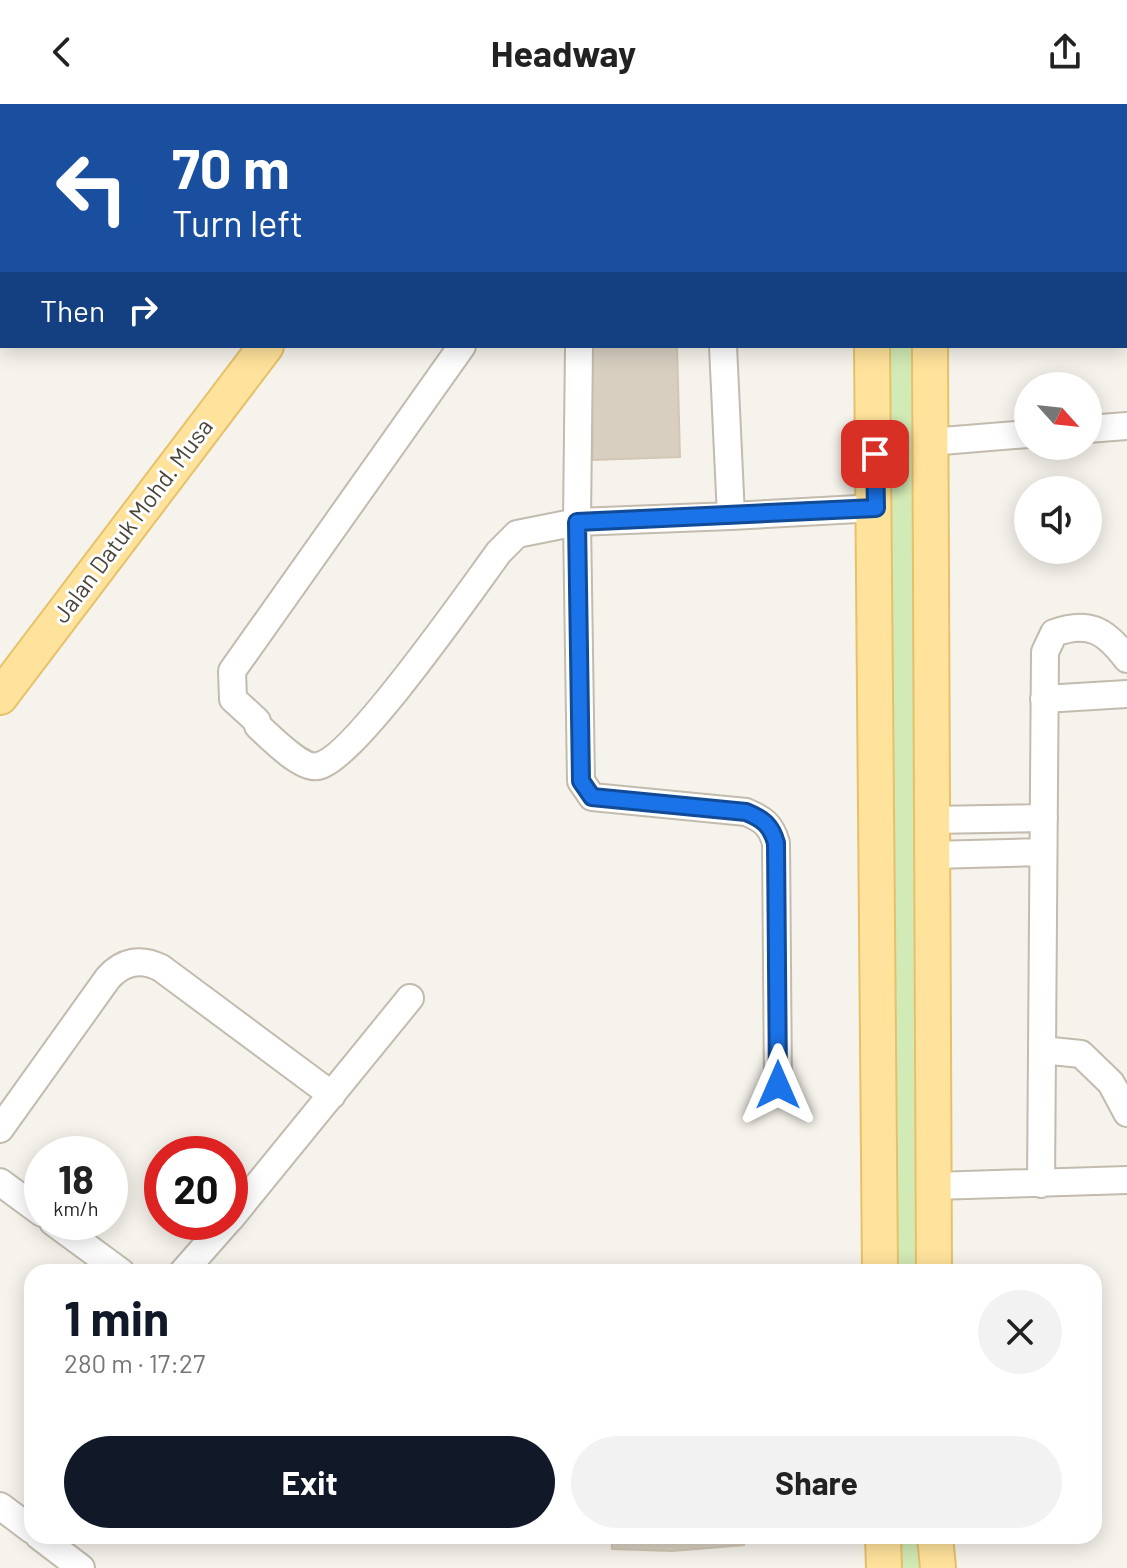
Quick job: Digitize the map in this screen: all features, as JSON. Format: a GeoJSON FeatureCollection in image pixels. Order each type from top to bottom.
{"type":"FeatureCollection","features":[{"type":"Feature","properties":{"kind":"main road","name":"Jalan Datuk Mohd. Musa"},"geometry":{"type":"LineString","coordinates":[[0,697],[264,348]]}},
{"type":"Feature","properties":{"kind":"main road"},"geometry":{"type":"LineString","coordinates":[[872,348],[876,508],[880,1264]]}},
{"type":"Feature","properties":{"kind":"main road"},"geometry":{"type":"LineString","coordinates":[[930,348],[934,1264]]}},
{"type":"Feature","properties":{"kind":"main road"},"geometry":{"type":"LineString","coordinates":[[883,1544],[884,1568]]}},
{"type":"Feature","properties":{"kind":"main road"},"geometry":{"type":"LineString","coordinates":[[936,1544],[938,1568]]}},
{"type":"Feature","properties":{"kind":"street"},"geometry":{"type":"LineString","coordinates":[[461,348],[232,671],[233,699],[257,721],[258,726],[306,766],[317,767],[341,754],[368,726],[508,542],[528,530],[577,522],[876,508]]}},
{"type":"Feature","properties":{"kind":"street"},"geometry":{"type":"LineString","coordinates":[[579,348],[577,522],[581,781],[592,797],[746,812],[762,818],[773,831],[776,843],[778,1085]]}},
{"type":"Feature","properties":{"kind":"street"},"geometry":{"type":"LineString","coordinates":[[723,348],[731,516]]}},
{"type":"Feature","properties":{"kind":"street"},"geometry":{"type":"LineString","coordinates":[[1102,428],[1127,426]]}},
{"type":"Feature","properties":{"kind":"street"},"geometry":{"type":"LineString","coordinates":[[930,442],[1014,435]]}},
{"type":"Feature","properties":{"kind":"street"},"geometry":{"type":"LineString","coordinates":[[1041,1184],[1045,652],[1054,633],[1065,629],[1102,632],[1111,637],[1127,659]]}},
{"type":"Feature","properties":{"kind":"street"},"geometry":{"type":"LineString","coordinates":[[1044,699],[1127,694]]}},
{"type":"Feature","properties":{"kind":"street"},"geometry":{"type":"LineString","coordinates":[[931,820],[1044,818]]}},
{"type":"Feature","properties":{"kind":"street"},"geometry":{"type":"LineString","coordinates":[[931,855],[1043,852]]}},
{"type":"Feature","properties":{"kind":"street"},"geometry":{"type":"LineString","coordinates":[[0,1129],[108,978],[128,963],[144,962],[161,968],[332,1095]]}},
{"type":"Feature","properties":{"kind":"street"},"geometry":{"type":"LineString","coordinates":[[248,1197],[410,998]]}},
{"type":"Feature","properties":{"kind":"street"},"geometry":{"type":"LineString","coordinates":[[1042,1050],[1081,1054],[1111,1083],[1127,1113]]}},
{"type":"Feature","properties":{"kind":"street"},"geometry":{"type":"LineString","coordinates":[[933,1186],[1127,1180]]}},
{"type":"Feature","properties":{"kind":"street"},"geometry":{"type":"LineString","coordinates":[[0,1182],[24,1200]]}},
{"type":"Feature","properties":{"kind":"street"},"geometry":{"type":"LineString","coordinates":[[77,1240],[110,1264]]}},
{"type":"Feature","properties":{"kind":"street"},"geometry":{"type":"LineString","coordinates":[[190,1264],[211,1240]]}},
{"type":"Feature","properties":{"kind":"street"},"geometry":{"type":"LineString","coordinates":[[0,1506],[24,1524]]}},
{"type":"Feature","properties":{"kind":"street"},"geometry":{"type":"LineString","coordinates":[[50,1544],[81,1568]]}},
{"type":"Feature","properties":{"kind":"green space"},"geometry":{"type":"Polygon","coordinates":[[[886,348],[917,348],[926,1264],[897,1264],[886,348]]]}},
{"type":"Feature","properties":{"kind":"green space"},"geometry":{"type":"Polygon","coordinates":[[[900,1544],[931,1544],[934,1568],[900,1568],[900,1544]]]}},
{"type":"Feature","properties":{"kind":"building"},"geometry":{"type":"Polygon","coordinates":[[[590,348],[677,348],[680,457],[593,460],[590,348]]]}},
{"type":"Feature","properties":{"kind":"building"},"geometry":{"type":"Polygon","coordinates":[[[612,1544],[744,1545],[672,1551],[612,1549],[612,1544]]]}},
{"type":"Feature","properties":{"kind":"route"},"geometry":{"type":"LineString","coordinates":[[778,1085],[776,843],[773,831],[762,818],[746,812],[592,797],[581,781],[577,522],[876,508],[875,454]]}}]}
